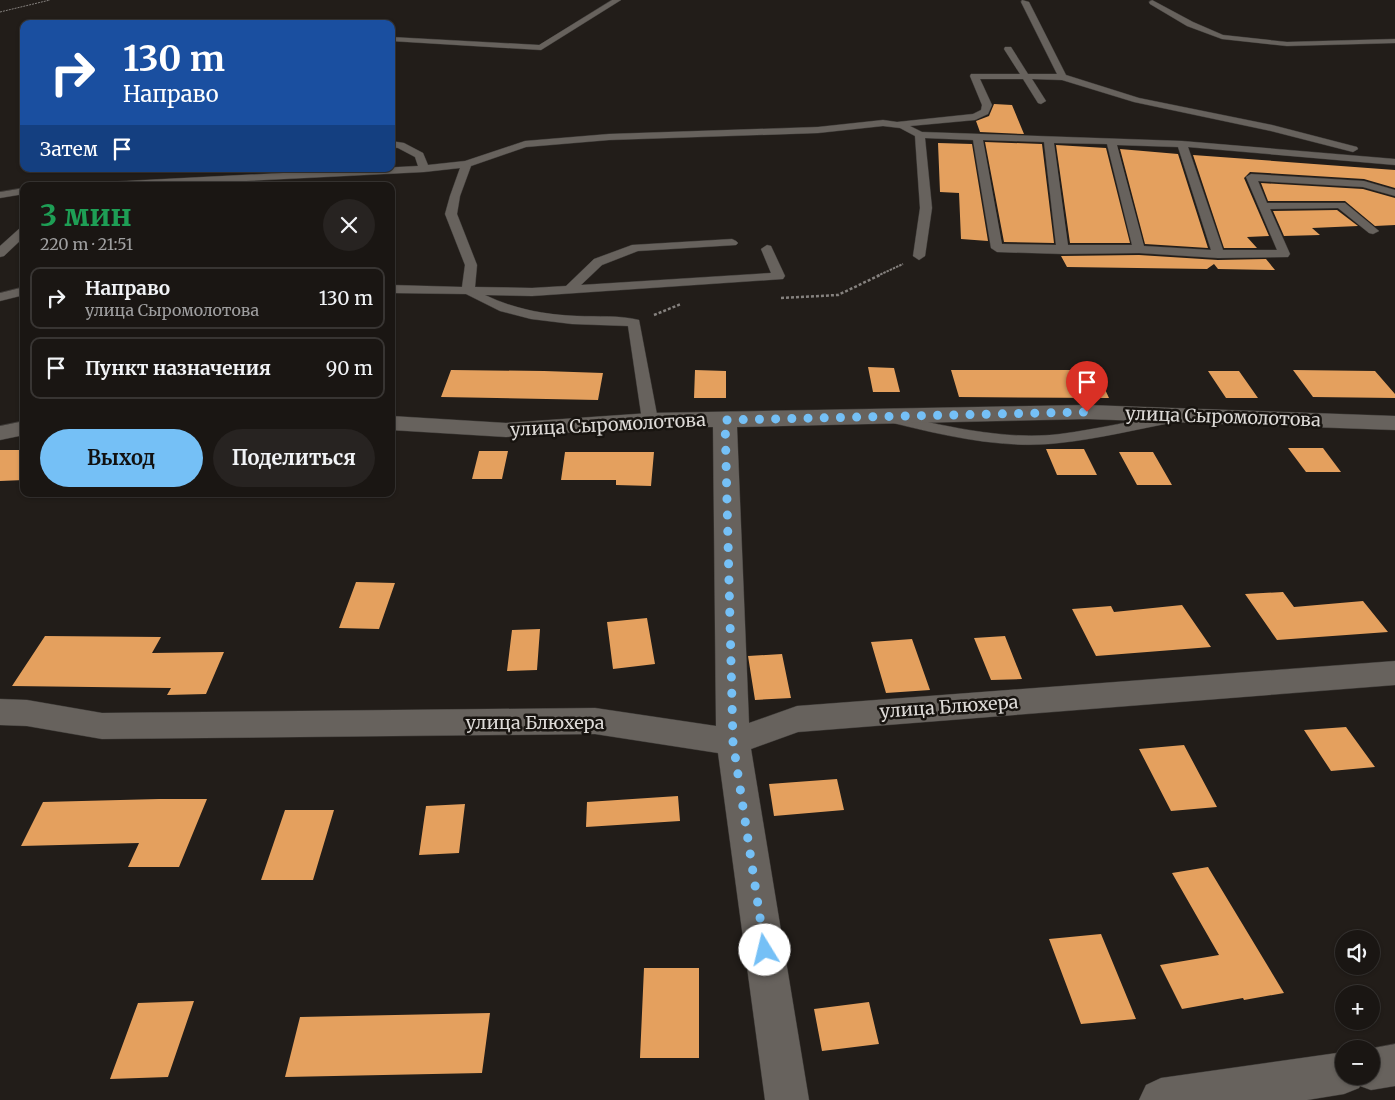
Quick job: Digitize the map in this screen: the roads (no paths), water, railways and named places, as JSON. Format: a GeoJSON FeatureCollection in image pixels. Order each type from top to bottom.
{"type":"FeatureCollection","features":[{"type":"Feature","properties":{"kind":"street","name":"улица Сыромолотова"},"geometry":{"type":"LineString","coordinates":[[395,423],[506,430],[650,420],[1087,412],[1395,423]]}},
{"type":"Feature","properties":{"kind":"street"},"geometry":{"type":"LineString","coordinates":[[725,420],[733,742],[787,1100]]}},
{"type":"Feature","properties":{"kind":"street"},"geometry":{"type":"LineString","coordinates":[[0,433],[20,429]]}},
{"type":"Feature","properties":{"kind":"street","name":"улица Блюхера"},"geometry":{"type":"LineString","coordinates":[[0,712],[27,713],[102,726],[595,721],[733,742],[797,719],[1395,673]]}},
{"type":"Feature","properties":{"kind":"street"},"geometry":{"type":"LineString","coordinates":[[1380,1068],[1395,1065]]}},
{"type":"Feature","properties":{"kind":"street"},"geometry":{"type":"LineString","coordinates":[[1161,1100],[1335,1074]]}},
{"type":"Feature","properties":{"kind":"lane"},"geometry":{"type":"LineString","coordinates":[[395,39],[541,48],[617,0]]}},
{"type":"Feature","properties":{"kind":"lane"},"geometry":{"type":"LineString","coordinates":[[1025,2],[1063,77]]}},
{"type":"Feature","properties":{"kind":"lane"},"geometry":{"type":"LineString","coordinates":[[1152,2],[1190,24],[1222,37],[1287,44],[1395,41]]}},
{"type":"Feature","properties":{"kind":"lane"},"geometry":{"type":"LineString","coordinates":[[1008,48],[1040,101]]}},
{"type":"Feature","properties":{"kind":"lane"},"geometry":{"type":"LineString","coordinates":[[395,171],[467,164],[525,144],[609,137],[818,130],[975,117],[985,112],[987,106],[974,76],[1063,77],[1137,100],[1272,128],[1395,161]]}},
{"type":"Feature","properties":{"kind":"lane"},"geometry":{"type":"LineString","coordinates":[[893,124],[902,125],[920,135],[1182,144],[1395,161]]}},
{"type":"Feature","properties":{"kind":"lane"},"geometry":{"type":"LineString","coordinates":[[919,256],[926,208],[920,135]]}},
{"type":"Feature","properties":{"kind":"lane"},"geometry":{"type":"LineString","coordinates":[[978,138],[997,248],[1062,250],[1139,249],[1218,254],[1284,254],[1251,177],[1364,184],[1395,193]]}},
{"type":"Feature","properties":{"kind":"lane"},"geometry":{"type":"LineString","coordinates":[[1048,138],[1062,250]]}},
{"type":"Feature","properties":{"kind":"lane"},"geometry":{"type":"LineString","coordinates":[[1111,141],[1139,249]]}},
{"type":"Feature","properties":{"kind":"lane"},"geometry":{"type":"LineString","coordinates":[[395,144],[400,144],[419,154],[424,169]]}},
{"type":"Feature","properties":{"kind":"lane"},"geometry":{"type":"LineString","coordinates":[[1182,144],[1218,254]]}},
{"type":"Feature","properties":{"kind":"lane"},"geometry":{"type":"LineString","coordinates":[[467,164],[454,196],[451,214],[471,265],[468,290]]}},
{"type":"Feature","properties":{"kind":"lane"},"geometry":{"type":"LineString","coordinates":[[178,182],[367,172]]}},
{"type":"Feature","properties":{"kind":"lane"},"geometry":{"type":"LineString","coordinates":[[0,195],[20,192]]}},
{"type":"Feature","properties":{"kind":"lane"},"geometry":{"type":"LineString","coordinates":[[1264,206],[1341,205],[1374,231]]}},
{"type":"Feature","properties":{"kind":"lane"},"geometry":{"type":"LineString","coordinates":[[0,254],[20,234]]}},
{"type":"Feature","properties":{"kind":"lane"},"geometry":{"type":"LineString","coordinates":[[569,290],[598,262],[636,248],[732,244]]}},
{"type":"Feature","properties":{"kind":"lane"},"geometry":{"type":"LineString","coordinates":[[395,289],[532,292],[779,276],[767,249]]}},
{"type":"Feature","properties":{"kind":"lane"},"geometry":{"type":"LineString","coordinates":[[468,290],[497,307],[533,315],[572,320],[618,320],[634,323],[650,420]]}},
{"type":"Feature","properties":{"kind":"lane"},"geometry":{"type":"LineString","coordinates":[[0,297],[20,292]]}}]}
